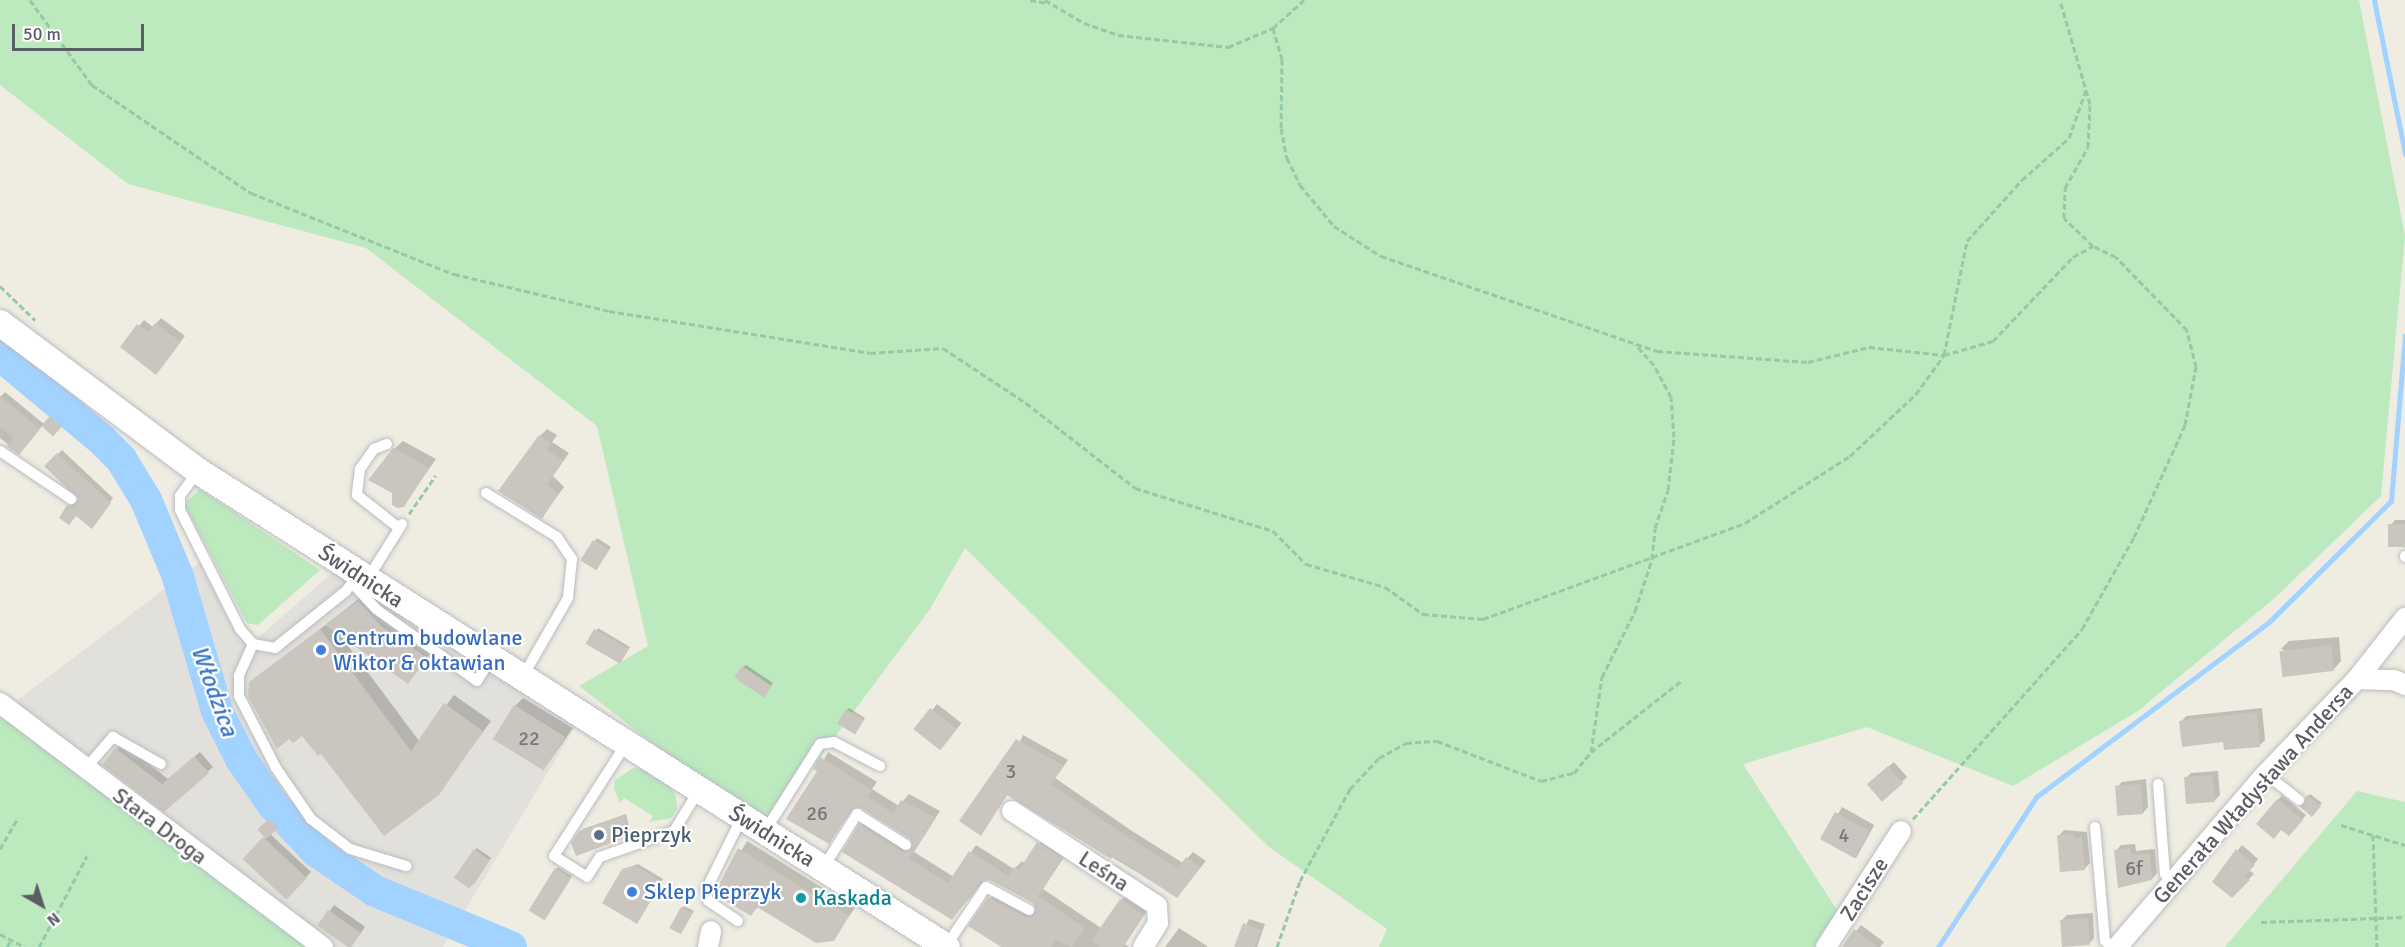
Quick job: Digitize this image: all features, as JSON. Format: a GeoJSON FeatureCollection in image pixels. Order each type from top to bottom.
{"type":"FeatureCollection","features":[{"type":"Feature","properties":{"kind":"street","name":"Świdnicka"},"geometry":{"type":"LineString","coordinates":[[0,323],[198,471],[358,579],[491,659],[946,946]]}},
{"type":"Feature","properties":{"kind":"street"},"geometry":{"type":"LineString","coordinates":[[2357,679],[2405,618]]}},
{"type":"Feature","properties":{"kind":"street","name":"Generała Władysława Andersa"},"geometry":{"type":"LineString","coordinates":[[2117,947],[2266,774],[2357,679],[2394,680],[2405,685]]}},
{"type":"Feature","properties":{"kind":"street","name":"Stara Droga"},"geometry":{"type":"LineString","coordinates":[[0,703],[323,947]]}},
{"type":"Feature","properties":{"kind":"street","name":"Leśna"},"geometry":{"type":"LineString","coordinates":[[1012,811],[1157,906],[1158,923],[1143,947]]}},
{"type":"Feature","properties":{"kind":"street","name":"Zacisze"},"geometry":{"type":"LineString","coordinates":[[1826,947],[1901,831]]}},
{"type":"Feature","properties":{"kind":"lane"},"geometry":{"type":"LineString","coordinates":[[198,471],[180,496],[180,510],[240,629],[252,644],[275,648],[358,579],[401,526],[357,495],[360,469],[374,449],[387,444]]}},
{"type":"Feature","properties":{"kind":"lane"},"geometry":{"type":"LineString","coordinates":[[0,451],[71,499]]}},
{"type":"Feature","properties":{"kind":"lane"},"geometry":{"type":"LineString","coordinates":[[486,493],[557,537],[572,559],[568,598],[521,678]]}},
{"type":"Feature","properties":{"kind":"lane"},"geometry":{"type":"LineString","coordinates":[[252,644],[239,676],[239,696],[276,768],[311,819],[350,849],[406,867]]}},
{"type":"Feature","properties":{"kind":"lane"},"geometry":{"type":"LineString","coordinates":[[85,769],[113,737],[161,764]]}},
{"type":"Feature","properties":{"kind":"lane"},"geometry":{"type":"LineString","coordinates":[[765,831],[820,744],[834,742],[880,766]]}},
{"type":"Feature","properties":{"kind":"lane"},"geometry":{"type":"LineString","coordinates":[[626,744],[554,856],[587,877],[600,857],[674,831],[699,789]]}},
{"type":"Feature","properties":{"kind":"lane"},"geometry":{"type":"LineString","coordinates":[[2266,774],[2299,800]]}},
{"type":"Feature","properties":{"kind":"lane"},"geometry":{"type":"LineString","coordinates":[[2158,784],[2165,874],[2174,882]]}},
{"type":"Feature","properties":{"kind":"lane"},"geometry":{"type":"LineString","coordinates":[[823,868],[857,814],[906,845]]}},
{"type":"Feature","properties":{"kind":"lane"},"geometry":{"type":"LineString","coordinates":[[738,921],[708,901],[706,890],[742,817]]}},
{"type":"Feature","properties":{"kind":"lane"},"geometry":{"type":"LineString","coordinates":[[2095,827],[2105,941],[2112,947]]}},
{"type":"Feature","properties":{"kind":"lane"},"geometry":{"type":"LineString","coordinates":[[946,946],[986,887],[1029,910]]}},
{"type":"Feature","properties":{"kind":"path"},"geometry":{"type":"LineString","coordinates":[[30,0],[92,85],[251,193],[454,274],[609,311],[870,354],[943,348],[1026,403],[1135,488],[1273,531],[1306,564],[1385,587],[1423,614],[1483,619],[1585,579],[1652,559],[1745,523],[1850,456],[1916,394],[1944,355],[1967,241],[2022,180],[2068,138],[2086,90]]}},
{"type":"Feature","properties":{"kind":"path"},"geometry":{"type":"LineString","coordinates":[[1030,0],[1050,4]]}},
{"type":"Feature","properties":{"kind":"path"},"geometry":{"type":"LineString","coordinates":[[1045,0],[1084,23],[1118,35],[1194,47],[1228,47],[1273,28],[1304,0]]}},
{"type":"Feature","properties":{"kind":"path"},"geometry":{"type":"LineString","coordinates":[[1901,831],[2082,629],[2134,537],[2185,425],[2196,367],[2187,330],[2116,257],[2093,246],[2064,218],[2065,188],[2088,147],[2090,104],[2060,0]]}},
{"type":"Feature","properties":{"kind":"path"},"geometry":{"type":"LineString","coordinates":[[1273,28],[1282,59],[1281,128],[1287,158],[1300,185],[1334,226],[1381,256],[1657,351],[1808,362],[1869,347],[1944,355],[1993,341],[2073,257],[2093,246]]}},
{"type":"Feature","properties":{"kind":"path"},"geometry":{"type":"LineString","coordinates":[[0,286],[37,322]]}},
{"type":"Feature","properties":{"kind":"path"},"geometry":{"type":"LineString","coordinates":[[1591,752],[1602,676],[1635,611],[1652,559],[1655,528],[1668,490],[1674,437],[1672,407],[1654,365],[1634,343]]}},
{"type":"Feature","properties":{"kind":"path"},"geometry":{"type":"LineString","coordinates":[[401,526],[436,475]]}},
{"type":"Feature","properties":{"kind":"path"},"geometry":{"type":"LineString","coordinates":[[1277,947],[1300,881],[1350,789],[1379,758],[1406,743],[1437,741],[1541,782],[1574,773],[1591,752],[1681,681]]}},
{"type":"Feature","properties":{"kind":"path"},"geometry":{"type":"LineString","coordinates":[[0,849],[18,818]]}},
{"type":"Feature","properties":{"kind":"path"},"geometry":{"type":"LineString","coordinates":[[2341,825],[2405,845]]}},
{"type":"Feature","properties":{"kind":"path"},"geometry":{"type":"LineString","coordinates":[[2373,835],[2377,947]]}},
{"type":"Feature","properties":{"kind":"path"},"geometry":{"type":"LineString","coordinates":[[39,947],[87,856]]}},
{"type":"Feature","properties":{"kind":"path"},"geometry":{"type":"LineString","coordinates":[[2260,922],[2405,917]]}},
{"type":"Feature","properties":{"kind":"path"},"geometry":{"type":"LineString","coordinates":[[0,934],[24,947]]}},
{"type":"Feature","properties":{"kind":"path"},"geometry":{"type":"LineString","coordinates":[[7,947],[11,940]]}},
{"type":"Feature","properties":{"kind":"shaded area"},"geometry":{"type":"Polygon","coordinates":[[[204,559],[252,643],[342,564],[577,724],[443,947],[323,947],[7,708],[204,559]]]}},
{"type":"Feature","properties":{"kind":"green space"},"geometry":{"type":"Polygon","coordinates":[[[0,0],[2359,0],[2405,236],[2381,496],[2277,596],[2138,711],[2013,786],[1867,727],[1743,764],[1844,921],[1827,947],[1379,947],[1387,929],[1269,847],[965,548],[930,609],[765,831],[579,686],[648,646],[597,426],[366,248],[128,184],[0,85],[0,0]]]}},
{"type":"Feature","properties":{"kind":"green space"},"geometry":{"type":"Polygon","coordinates":[[[200,489],[320,570],[258,625],[247,623],[186,508],[187,501],[200,489]]]}},
{"type":"Feature","properties":{"kind":"green space"},"geometry":{"type":"Polygon","coordinates":[[[0,715],[182,854],[309,947],[0,947],[0,715]]]}},
{"type":"Feature","properties":{"kind":"green space"},"geometry":{"type":"Polygon","coordinates":[[[633,768],[647,770],[667,782],[676,797],[677,809],[671,818],[649,822],[653,816],[624,798],[620,803],[614,789],[615,780],[633,768]]]}},
{"type":"Feature","properties":{"kind":"green space"},"geometry":{"type":"Polygon","coordinates":[[[2357,791],[2405,802],[2405,947],[2225,947],[2357,791]]]}},
{"type":"Feature","properties":{"kind":"building"},"geometry":{"type":"Polygon","coordinates":[[[155,323],[181,342],[156,375],[120,347],[137,324],[148,332],[155,323]]]}},
{"type":"Feature","properties":{"kind":"building"},"geometry":{"type":"Polygon","coordinates":[[[0,396],[40,429],[19,455],[6,446],[14,438],[0,427],[0,396]]]}},
{"type":"Feature","properties":{"kind":"building"},"geometry":{"type":"Polygon","coordinates":[[[50,416],[62,427],[53,436],[41,426],[50,416]]]}},
{"type":"Feature","properties":{"kind":"building"},"geometry":{"type":"Polygon","coordinates":[[[539,435],[551,443],[546,450],[563,460],[547,484],[558,494],[542,519],[498,491],[539,435]]]}},
{"type":"Feature","properties":{"kind":"building"},"geometry":{"type":"Polygon","coordinates":[[[393,448],[429,468],[404,507],[397,508],[392,505],[392,493],[368,480],[393,448]]]}},
{"type":"Feature","properties":{"kind":"building"},"geometry":{"type":"Polygon","coordinates":[[[57,453],[111,503],[92,529],[76,516],[69,525],[59,518],[67,505],[75,505],[78,499],[44,466],[57,453]]]}},
{"type":"Feature","properties":{"kind":"building"},"geometry":{"type":"Polygon","coordinates":[[[2388,524],[2405,524],[2405,547],[2388,547],[2388,524]]]}},
{"type":"Feature","properties":{"kind":"building"},"geometry":{"type":"Polygon","coordinates":[[[593,540],[609,550],[596,570],[580,560],[593,540]]]}},
{"type":"Feature","properties":{"kind":"building"},"geometry":{"type":"Polygon","coordinates":[[[358,601],[381,626],[427,658],[408,684],[325,625],[358,601]]]}},
{"type":"Feature","properties":{"kind":"building"},"geometry":{"type":"Polygon","coordinates":[[[320,629],[411,751],[444,703],[483,731],[439,795],[384,836],[321,754],[318,756],[302,736],[293,743],[289,739],[277,749],[248,696],[249,682],[320,629]]]}},
{"type":"Feature","properties":{"kind":"building"},"geometry":{"type":"Polygon","coordinates":[[[594,629],[629,649],[620,664],[586,644],[594,629]]]}},
{"type":"Feature","properties":{"kind":"building"},"geometry":{"type":"Polygon","coordinates":[[[2331,645],[2334,671],[2283,677],[2279,651],[2331,645]]]}},
{"type":"Feature","properties":{"kind":"building"},"geometry":{"type":"Polygon","coordinates":[[[742,666],[772,686],[764,698],[734,678],[742,666]]]}},
{"type":"Feature","properties":{"kind":"building"},"geometry":{"type":"Polygon","coordinates":[[[514,705],[565,737],[544,771],[493,739],[514,705]]]}},
{"type":"Feature","properties":{"kind":"building"},"geometry":{"type":"Polygon","coordinates":[[[930,708],[957,729],[940,750],[913,729],[930,708]]]}},
{"type":"Feature","properties":{"kind":"building"},"geometry":{"type":"Polygon","coordinates":[[[846,709],[864,720],[855,734],[837,724],[846,709]]]}},
{"type":"Feature","properties":{"kind":"building"},"geometry":{"type":"Polygon","coordinates":[[[2257,712],[2260,747],[2224,750],[2223,742],[2182,747],[2179,721],[2257,712]]]}},
{"type":"Feature","properties":{"kind":"building"},"geometry":{"type":"Polygon","coordinates":[[[1016,739],[1064,766],[1051,784],[1126,836],[1178,868],[1186,857],[1201,867],[1177,898],[1113,856],[1111,859],[1007,795],[981,836],[959,821],[1016,739]]]}},
{"type":"Feature","properties":{"kind":"building"},"geometry":{"type":"Polygon","coordinates":[[[115,748],[162,784],[194,756],[209,773],[164,812],[102,765],[115,748]]]}},
{"type":"Feature","properties":{"kind":"building"},"geometry":{"type":"Polygon","coordinates":[[[820,757],[872,790],[867,797],[893,813],[901,800],[935,817],[909,859],[948,883],[969,851],[1008,876],[1014,867],[1019,870],[1037,842],[1062,858],[1038,896],[1085,928],[1072,947],[1056,940],[1051,947],[1001,947],[968,926],[988,897],[1026,917],[1036,913],[1033,903],[990,880],[980,882],[952,920],[842,852],[859,824],[903,852],[913,848],[910,839],[861,808],[851,810],[829,844],[786,819],[817,771],[813,769],[820,757]]]}},
{"type":"Feature","properties":{"kind":"building"},"geometry":{"type":"Polygon","coordinates":[[[1888,766],[1903,783],[1882,802],[1867,784],[1888,766]]]}},
{"type":"Feature","properties":{"kind":"building"},"geometry":{"type":"Polygon","coordinates":[[[2213,775],[2215,802],[2186,804],[2184,777],[2213,775]]]}},
{"type":"Feature","properties":{"kind":"building"},"geometry":{"type":"Polygon","coordinates":[[[2141,784],[2143,814],[2117,816],[2115,786],[2141,784]]]}},
{"type":"Feature","properties":{"kind":"building"},"geometry":{"type":"Polygon","coordinates":[[[2307,795],[2321,806],[2312,817],[2300,807],[2307,795]]]}},
{"type":"Feature","properties":{"kind":"building"},"geometry":{"type":"Polygon","coordinates":[[[2277,799],[2303,820],[2289,836],[2281,830],[2274,839],[2256,824],[2277,799]]]}},
{"type":"Feature","properties":{"kind":"building"},"geometry":{"type":"Polygon","coordinates":[[[1835,812],[1869,831],[1854,858],[1820,839],[1835,812]]]}},
{"type":"Feature","properties":{"kind":"building"},"geometry":{"type":"Polygon","coordinates":[[[624,815],[631,836],[576,856],[571,843],[579,831],[624,815]]]}},
{"type":"Feature","properties":{"kind":"building"},"geometry":{"type":"Polygon","coordinates":[[[270,818],[279,828],[266,839],[257,829],[270,818]]]}},
{"type":"Feature","properties":{"kind":"building"},"geometry":{"type":"Polygon","coordinates":[[[2074,834],[2074,838],[2082,837],[2085,870],[2060,872],[2057,835],[2074,834]]]}},
{"type":"Feature","properties":{"kind":"building"},"geometry":{"type":"Polygon","coordinates":[[[263,837],[307,878],[286,900],[243,859],[263,837]]]}},
{"type":"Feature","properties":{"kind":"building"},"geometry":{"type":"Polygon","coordinates":[[[738,848],[849,916],[834,941],[816,943],[757,907],[751,916],[714,894],[738,848]]]}},
{"type":"Feature","properties":{"kind":"building"},"geometry":{"type":"Polygon","coordinates":[[[2130,848],[2131,855],[2150,854],[2152,880],[2118,888],[2114,850],[2130,848]]]}},
{"type":"Feature","properties":{"kind":"building"},"geometry":{"type":"Polygon","coordinates":[[[474,849],[490,860],[469,889],[454,878],[474,849]]]}},
{"type":"Feature","properties":{"kind":"building"},"geometry":{"type":"Polygon","coordinates":[[[2236,849],[2255,865],[2245,876],[2250,880],[2232,898],[2212,882],[2236,849]]]}},
{"type":"Feature","properties":{"kind":"building"},"geometry":{"type":"Polygon","coordinates":[[[635,865],[662,882],[637,924],[602,903],[622,869],[635,865]]]}},
{"type":"Feature","properties":{"kind":"building"},"geometry":{"type":"Polygon","coordinates":[[[555,868],[571,878],[545,920],[529,910],[555,868]]]}},
{"type":"Feature","properties":{"kind":"building"},"geometry":{"type":"Polygon","coordinates":[[[1120,899],[1144,915],[1123,947],[1100,947],[1091,941],[1120,899]]]}},
{"type":"Feature","properties":{"kind":"building"},"geometry":{"type":"Polygon","coordinates":[[[681,907],[692,913],[681,934],[669,928],[681,907]]]}},
{"type":"Feature","properties":{"kind":"building"},"geometry":{"type":"Polygon","coordinates":[[[328,910],[361,933],[351,947],[348,947],[317,926],[328,910]]]}},
{"type":"Feature","properties":{"kind":"building"},"geometry":{"type":"Polygon","coordinates":[[[2088,918],[2090,945],[2062,947],[2060,920],[2088,918]]]}},
{"type":"Feature","properties":{"kind":"building"},"geometry":{"type":"Polygon","coordinates":[[[1243,923],[1261,930],[1255,947],[1234,947],[1243,923]]]}},
{"type":"Feature","properties":{"kind":"building"},"geometry":{"type":"Polygon","coordinates":[[[1854,929],[1878,947],[1842,947],[1854,929]]]}},
{"type":"Feature","properties":{"kind":"waterway"},"geometry":{"type":"LineString","coordinates":[[2374,0],[2405,154]]}},
{"type":"Feature","properties":{"kind":"waterway"},"geometry":{"type":"LineString","coordinates":[[1938,947],[2036,797],[2269,622],[2391,501],[2405,336]]}},
{"type":"Feature","properties":{"kind":"waterway","name":"Włodzica"},"geometry":{"type":"LineString","coordinates":[[0,355],[102,440],[121,459],[146,500],[177,574],[217,711],[241,759],[273,805],[316,851],[375,891],[511,947]]}},
{"type":"Feature","properties":{"kind":"place","name":"Centrum budowlane Wiktor & oktawian"},"geometry":{"type":"Point","coordinates":[321,650]}},
{"type":"Feature","properties":{"kind":"place","name":"Pieprzyk"},"geometry":{"type":"Point","coordinates":[599,835]}},
{"type":"Feature","properties":{"kind":"place","name":"Sklep Pieprzyk"},"geometry":{"type":"Point","coordinates":[632,892]}},
{"type":"Feature","properties":{"kind":"place","name":"Kaskada"},"geometry":{"type":"Point","coordinates":[801,898]}}]}
